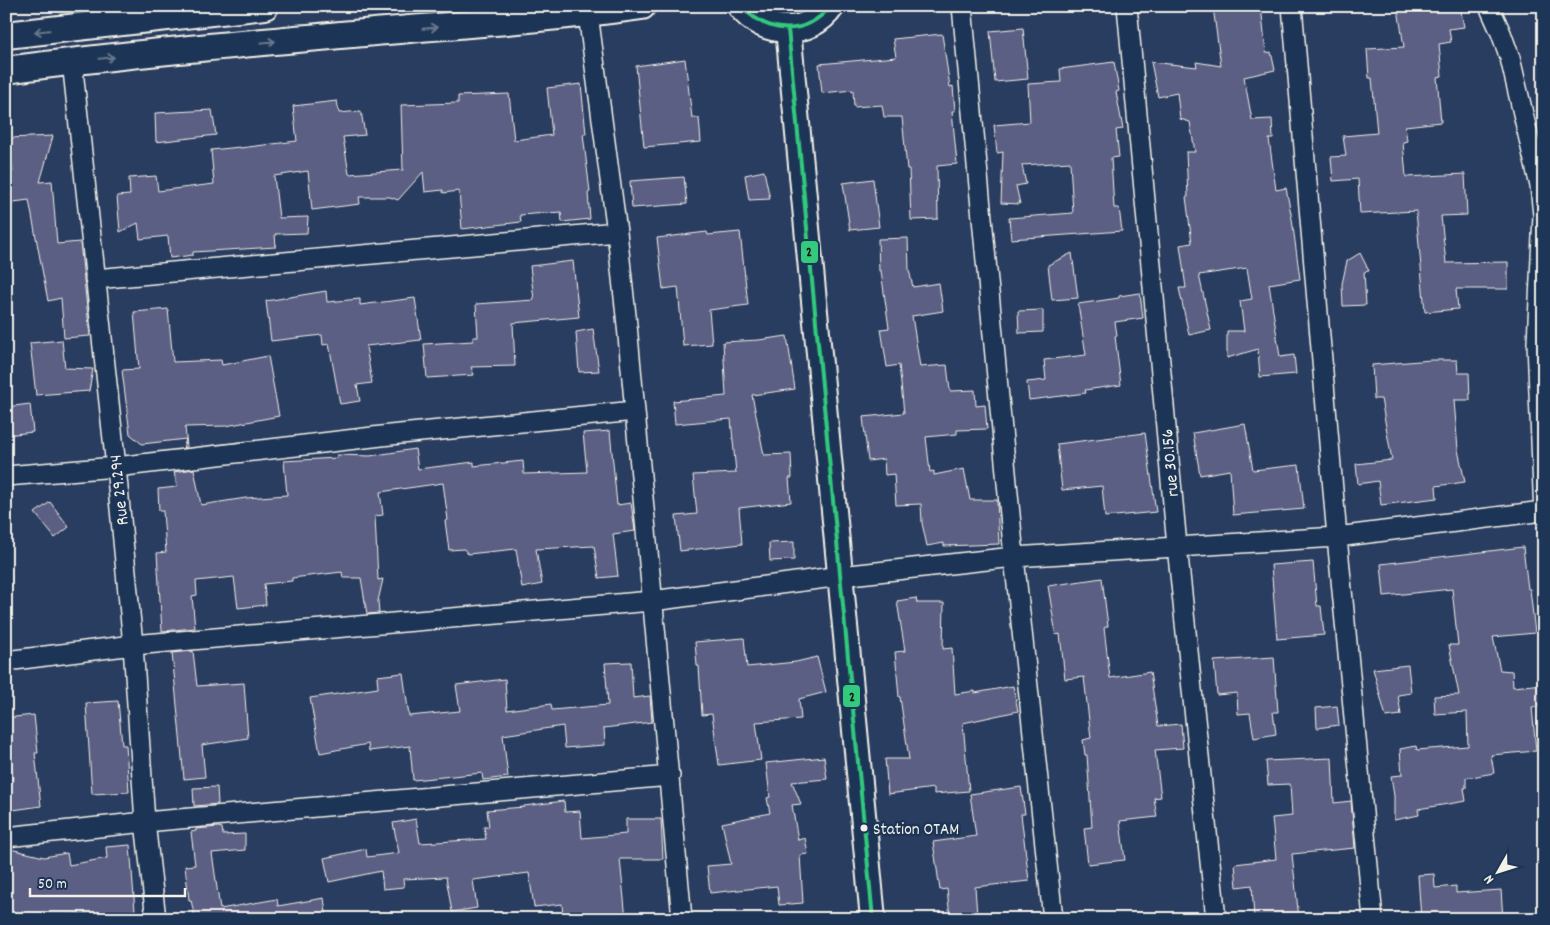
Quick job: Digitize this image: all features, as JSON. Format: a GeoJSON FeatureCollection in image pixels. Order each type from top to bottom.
{"type":"FeatureCollection","features":[{"type":"Feature","properties":{"kind":"main road"},"geometry":{"type":"LineString","coordinates":[[6,35],[264,6]]}},
{"type":"Feature","properties":{"kind":"main road"},"geometry":{"type":"LineString","coordinates":[[6,70],[72,61],[318,37],[588,14],[642,6]]}},
{"type":"Feature","properties":{"kind":"main road"},"geometry":{"type":"LineString","coordinates":[[738,7],[755,20],[771,27],[788,30],[815,22],[831,6]]}},
{"type":"Feature","properties":{"kind":"street"},"geometry":{"type":"LineString","coordinates":[[962,6],[1014,557],[1053,919]]}},
{"type":"Feature","properties":{"kind":"street","name":"rue 30.156"},"geometry":{"type":"LineString","coordinates":[[1127,6],[1177,546],[1216,919]]}},
{"type":"Feature","properties":{"kind":"street"},"geometry":{"type":"LineString","coordinates":[[1292,6],[1337,537],[1373,919]]}},
{"type":"Feature","properties":{"kind":"street"},"geometry":{"type":"LineString","coordinates":[[1489,6],[1510,58],[1537,169],[1544,215],[1537,343],[1544,515]]}},
{"type":"Feature","properties":{"kind":"street"},"geometry":{"type":"LineString","coordinates":[[588,14],[617,232],[670,776],[682,919]]}},
{"type":"Feature","properties":{"kind":"street"},"geometry":{"type":"LineString","coordinates":[[788,30],[873,919]]}},
{"type":"Feature","properties":{"kind":"street","name":"Rue 29.294"},"geometry":{"type":"LineString","coordinates":[[72,61],[116,467],[133,645],[145,822],[156,919]]}},
{"type":"Feature","properties":{"kind":"street"},"geometry":{"type":"LineString","coordinates":[[96,279],[617,232]]}},
{"type":"Feature","properties":{"kind":"street"},"geometry":{"type":"LineString","coordinates":[[6,476],[116,467],[390,435],[635,411]]}},
{"type":"Feature","properties":{"kind":"street"},"geometry":{"type":"LineString","coordinates":[[6,661],[133,645],[652,601],[841,576],[1014,557],[1337,537],[1543,511]]}},
{"type":"Feature","properties":{"kind":"street"},"geometry":{"type":"LineString","coordinates":[[6,837],[145,822],[670,776]]}},
{"type":"Feature","properties":{"kind":"building"},"geometry":{"type":"Polygon","coordinates":[[[1261,6],[1266,53],[1271,52],[1275,70],[1244,77],[1252,120],[1272,119],[1273,139],[1269,139],[1276,190],[1286,188],[1292,219],[1300,279],[1269,284],[1280,357],[1294,355],[1296,374],[1260,377],[1258,349],[1227,358],[1227,331],[1244,331],[1240,301],[1252,299],[1247,268],[1199,275],[1211,330],[1189,335],[1179,288],[1186,288],[1180,245],[1192,243],[1186,197],[1188,197],[1186,152],[1195,152],[1190,122],[1180,119],[1177,93],[1158,97],[1151,62],[1197,67],[1196,62],[1221,66],[1213,7],[1261,6]]]}},
{"type":"Feature","properties":{"kind":"building"},"geometry":{"type":"Polygon","coordinates":[[[1416,6],[1460,6],[1464,27],[1449,29],[1451,42],[1439,44],[1442,76],[1437,77],[1441,122],[1405,126],[1407,141],[1403,142],[1406,177],[1465,174],[1467,215],[1441,216],[1446,263],[1508,262],[1508,289],[1456,289],[1458,309],[1425,312],[1416,211],[1360,214],[1358,179],[1333,181],[1331,157],[1346,156],[1343,136],[1377,133],[1372,78],[1369,78],[1367,49],[1404,47],[1398,9],[1416,6]]]}},
{"type":"Feature","properties":{"kind":"building"},"geometry":{"type":"Polygon","coordinates":[[[1023,28],[1028,79],[995,82],[990,31],[1023,28]]]}},
{"type":"Feature","properties":{"kind":"building"},"geometry":{"type":"Polygon","coordinates":[[[942,34],[950,87],[953,86],[955,111],[952,111],[957,164],[937,166],[938,219],[911,220],[909,169],[907,169],[902,117],[884,117],[882,105],[854,107],[853,90],[822,93],[819,64],[896,57],[893,39],[942,34]]]}},
{"type":"Feature","properties":{"kind":"building"},"geometry":{"type":"Polygon","coordinates":[[[685,59],[692,118],[699,118],[701,142],[644,147],[636,66],[685,59]]]}},
{"type":"Feature","properties":{"kind":"building"},"geometry":{"type":"Polygon","coordinates":[[[1114,62],[1119,91],[1116,92],[1123,129],[1116,130],[1119,157],[1111,158],[1114,208],[1119,208],[1122,231],[1011,239],[1009,218],[1073,213],[1070,162],[1022,165],[1026,184],[1016,186],[1020,204],[1001,203],[1003,152],[997,153],[994,125],[1030,122],[1028,84],[1061,82],[1060,69],[1114,62]]]}},
{"type":"Feature","properties":{"kind":"building"},"geometry":{"type":"Polygon","coordinates":[[[581,84],[586,134],[583,134],[590,192],[588,193],[590,219],[562,222],[561,212],[520,215],[521,222],[462,229],[459,191],[443,193],[443,190],[425,192],[423,172],[398,200],[390,197],[359,197],[360,204],[312,210],[308,171],[274,176],[279,218],[308,217],[307,233],[275,234],[276,247],[193,252],[193,255],[170,258],[168,236],[140,239],[138,223],[120,232],[117,196],[130,195],[129,178],[156,176],[158,191],[214,184],[211,150],[297,141],[293,106],[337,101],[339,113],[361,111],[365,135],[343,137],[349,174],[403,170],[401,105],[458,103],[458,96],[509,94],[514,140],[552,135],[547,88],[581,84]]]}},
{"type":"Feature","properties":{"kind":"building"},"geometry":{"type":"Polygon","coordinates":[[[212,110],[216,135],[156,142],[155,113],[212,110]]]}},
{"type":"Feature","properties":{"kind":"building"},"geometry":{"type":"Polygon","coordinates":[[[53,136],[40,182],[52,181],[57,244],[80,242],[90,336],[64,338],[61,298],[48,301],[29,200],[6,203],[6,172],[13,172],[10,138],[53,136]]]}},
{"type":"Feature","properties":{"kind":"building"},"geometry":{"type":"Polygon","coordinates":[[[764,171],[770,199],[749,200],[745,175],[764,171]]]}},
{"type":"Feature","properties":{"kind":"building"},"geometry":{"type":"Polygon","coordinates":[[[684,177],[687,204],[632,208],[630,181],[684,177]]]}},
{"type":"Feature","properties":{"kind":"building"},"geometry":{"type":"Polygon","coordinates":[[[873,179],[879,227],[850,230],[843,183],[873,179]]]}},
{"type":"Feature","properties":{"kind":"building"},"geometry":{"type":"Polygon","coordinates":[[[707,232],[708,235],[740,232],[748,305],[709,310],[712,344],[683,346],[678,287],[663,289],[657,238],[707,232]]]}},
{"type":"Feature","properties":{"kind":"building"},"geometry":{"type":"Polygon","coordinates":[[[908,238],[909,270],[913,287],[939,283],[943,311],[912,316],[920,367],[947,365],[950,391],[975,390],[976,406],[985,405],[987,429],[957,430],[957,434],[926,437],[930,472],[934,471],[934,475],[964,469],[970,500],[997,500],[999,544],[944,546],[944,543],[927,546],[922,523],[921,504],[896,505],[894,474],[885,475],[884,459],[868,461],[863,417],[904,413],[899,365],[887,367],[881,329],[889,328],[881,271],[879,271],[878,239],[908,238]]]}},
{"type":"Feature","properties":{"kind":"building"},"geometry":{"type":"Polygon","coordinates":[[[1072,253],[1078,298],[1052,300],[1048,265],[1072,253]]]}},
{"type":"Feature","properties":{"kind":"building"},"geometry":{"type":"Polygon","coordinates":[[[1360,253],[1369,271],[1364,272],[1366,305],[1343,306],[1342,284],[1347,261],[1360,253]]]}},
{"type":"Feature","properties":{"kind":"building"},"geometry":{"type":"Polygon","coordinates":[[[573,261],[579,317],[513,323],[515,366],[471,367],[474,375],[427,378],[424,344],[473,341],[473,337],[478,337],[476,304],[534,300],[530,266],[573,261]]]}},
{"type":"Feature","properties":{"kind":"building"},"geometry":{"type":"Polygon","coordinates":[[[326,291],[327,302],[360,299],[360,305],[415,298],[421,340],[366,346],[372,383],[357,385],[360,401],[340,404],[329,344],[323,345],[322,335],[271,341],[266,301],[326,291]]]}},
{"type":"Feature","properties":{"kind":"building"},"geometry":{"type":"Polygon","coordinates":[[[1140,293],[1143,318],[1115,322],[1121,385],[1085,390],[1086,393],[1029,400],[1027,382],[1046,380],[1044,360],[1086,355],[1078,304],[1140,293]]]}},
{"type":"Feature","properties":{"kind":"building"},"geometry":{"type":"Polygon","coordinates":[[[168,309],[173,362],[221,360],[222,365],[268,356],[279,416],[226,426],[185,427],[187,447],[183,448],[186,439],[142,444],[130,434],[122,370],[139,369],[134,312],[168,309]]]}},
{"type":"Feature","properties":{"kind":"building"},"geometry":{"type":"Polygon","coordinates":[[[1043,310],[1043,332],[1019,333],[1018,311],[1043,310]]]}},
{"type":"Feature","properties":{"kind":"building"},"geometry":{"type":"Polygon","coordinates":[[[593,329],[599,371],[579,372],[576,332],[593,329]]]}},
{"type":"Feature","properties":{"kind":"building"},"geometry":{"type":"Polygon","coordinates":[[[787,336],[795,389],[752,395],[764,455],[791,454],[792,478],[789,478],[791,502],[739,508],[742,544],[680,551],[676,516],[697,514],[693,475],[736,473],[731,419],[675,424],[673,401],[726,396],[723,342],[787,336]]]}},
{"type":"Feature","properties":{"kind":"building"},"geometry":{"type":"Polygon","coordinates":[[[62,340],[65,368],[93,369],[89,391],[36,395],[30,343],[62,340]]]}},
{"type":"Feature","properties":{"kind":"building"},"geometry":{"type":"Polygon","coordinates":[[[1431,360],[1457,360],[1458,373],[1469,373],[1470,400],[1454,400],[1458,450],[1465,482],[1436,486],[1437,498],[1381,505],[1378,481],[1358,484],[1356,464],[1392,460],[1381,399],[1374,399],[1372,365],[1431,360]]]}},
{"type":"Feature","properties":{"kind":"building"},"geometry":{"type":"Polygon","coordinates":[[[30,404],[33,432],[6,435],[6,407],[30,404]]]}},
{"type":"Feature","properties":{"kind":"building"},"geometry":{"type":"Polygon","coordinates":[[[1245,424],[1253,470],[1299,465],[1304,509],[1233,515],[1230,470],[1200,475],[1193,433],[1245,424]]]}},
{"type":"Feature","properties":{"kind":"building"},"geometry":{"type":"Polygon","coordinates":[[[610,431],[617,505],[631,503],[635,531],[613,534],[618,576],[599,578],[594,546],[536,549],[542,584],[522,588],[516,549],[468,554],[464,549],[449,550],[445,521],[448,520],[443,483],[380,492],[383,515],[375,516],[378,580],[383,579],[378,601],[379,613],[367,614],[361,578],[343,578],[342,572],[292,578],[292,581],[264,584],[266,605],[238,608],[234,577],[196,581],[197,595],[192,596],[195,628],[162,631],[157,553],[166,552],[163,511],[159,511],[158,489],[177,487],[174,472],[194,469],[201,505],[246,498],[287,495],[284,461],[337,458],[337,455],[370,456],[415,449],[418,469],[474,462],[474,466],[523,461],[524,474],[587,472],[583,433],[610,431]]]}},
{"type":"Feature","properties":{"kind":"building"},"geometry":{"type":"Polygon","coordinates":[[[1145,433],[1156,512],[1105,517],[1102,486],[1062,490],[1057,444],[1145,433]]]}},
{"type":"Feature","properties":{"kind":"building"},"geometry":{"type":"Polygon","coordinates":[[[50,502],[69,527],[55,538],[35,513],[50,502]]]}},
{"type":"Feature","properties":{"kind":"building"},"geometry":{"type":"Polygon","coordinates":[[[794,542],[794,560],[770,561],[769,543],[794,542]]]}},
{"type":"Feature","properties":{"kind":"building"},"geometry":{"type":"Polygon","coordinates":[[[1523,547],[1535,633],[1493,637],[1500,670],[1512,671],[1513,687],[1544,684],[1544,706],[1532,707],[1536,751],[1491,755],[1494,773],[1466,778],[1466,788],[1464,788],[1466,801],[1418,809],[1419,815],[1394,820],[1394,796],[1391,776],[1402,775],[1400,749],[1416,746],[1417,750],[1468,746],[1467,712],[1435,714],[1434,696],[1459,695],[1449,645],[1458,645],[1452,589],[1384,596],[1381,564],[1523,547]]]}},
{"type":"Feature","properties":{"kind":"building"},"geometry":{"type":"Polygon","coordinates":[[[1313,562],[1317,606],[1321,606],[1324,635],[1277,639],[1271,565],[1313,562]]]}},
{"type":"Feature","properties":{"kind":"building"},"geometry":{"type":"Polygon","coordinates":[[[1102,578],[1108,626],[1104,628],[1110,678],[1150,672],[1158,726],[1181,724],[1183,748],[1155,750],[1161,797],[1154,798],[1157,817],[1120,821],[1125,860],[1088,864],[1084,828],[1092,827],[1087,755],[1085,755],[1083,740],[1091,738],[1084,677],[1065,679],[1060,634],[1056,635],[1048,586],[1102,578]]]}},
{"type":"Feature","properties":{"kind":"building"},"geometry":{"type":"Polygon","coordinates":[[[916,598],[917,603],[944,603],[943,649],[952,648],[955,694],[975,691],[975,693],[1013,686],[1018,711],[963,723],[969,791],[934,794],[934,788],[888,794],[885,759],[909,759],[899,697],[895,652],[905,651],[897,601],[916,598]]]}},
{"type":"Feature","properties":{"kind":"building"},"geometry":{"type":"Polygon","coordinates":[[[744,638],[747,667],[796,662],[817,657],[826,692],[799,699],[801,719],[756,722],[761,760],[719,765],[712,714],[702,715],[699,666],[697,666],[695,642],[744,638]]]}},
{"type":"Feature","properties":{"kind":"building"},"geometry":{"type":"Polygon","coordinates":[[[193,651],[197,686],[244,683],[248,738],[202,745],[205,777],[184,779],[172,653],[193,651]]]}},
{"type":"Feature","properties":{"kind":"building"},"geometry":{"type":"Polygon","coordinates":[[[1274,657],[1278,712],[1273,712],[1276,734],[1254,738],[1250,713],[1238,714],[1237,693],[1217,695],[1214,661],[1274,657]]]}},
{"type":"Feature","properties":{"kind":"building"},"geometry":{"type":"Polygon","coordinates":[[[631,662],[633,698],[650,696],[652,722],[604,728],[605,745],[565,748],[563,726],[503,735],[508,777],[483,780],[482,773],[413,780],[410,746],[369,751],[368,744],[320,753],[310,698],[378,688],[377,676],[403,673],[409,716],[460,711],[456,685],[505,679],[507,710],[551,704],[552,710],[608,705],[605,663],[631,662]]]}},
{"type":"Feature","properties":{"kind":"building"},"geometry":{"type":"Polygon","coordinates":[[[1408,665],[1411,693],[1398,695],[1401,715],[1386,717],[1373,669],[1408,665]]]}},
{"type":"Feature","properties":{"kind":"building"},"geometry":{"type":"Polygon","coordinates":[[[118,701],[122,745],[126,745],[129,792],[92,794],[86,703],[118,701]]]}},
{"type":"Feature","properties":{"kind":"building"},"geometry":{"type":"Polygon","coordinates":[[[1337,706],[1339,725],[1317,728],[1316,708],[1337,706]]]}},
{"type":"Feature","properties":{"kind":"building"},"geometry":{"type":"Polygon","coordinates":[[[34,715],[38,753],[35,753],[41,806],[6,811],[6,782],[13,782],[6,718],[34,715]]]}},
{"type":"Feature","properties":{"kind":"building"},"geometry":{"type":"Polygon","coordinates":[[[824,757],[827,779],[792,782],[801,804],[792,805],[798,840],[805,838],[808,854],[800,855],[803,903],[779,905],[777,886],[710,893],[707,866],[731,864],[722,823],[770,813],[767,798],[770,797],[766,763],[824,757]]]}},
{"type":"Feature","properties":{"kind":"building"},"geometry":{"type":"Polygon","coordinates":[[[1332,758],[1334,803],[1351,801],[1355,848],[1292,854],[1299,919],[1254,919],[1252,885],[1237,887],[1235,864],[1276,859],[1272,818],[1292,816],[1290,784],[1268,785],[1266,761],[1332,758]]]}},
{"type":"Feature","properties":{"kind":"building"},"geometry":{"type":"Polygon","coordinates":[[[217,787],[218,804],[194,806],[193,788],[217,787]]]}},
{"type":"Feature","properties":{"kind":"building"},"geometry":{"type":"Polygon","coordinates":[[[1021,787],[1025,814],[1021,814],[1029,881],[975,887],[977,915],[950,917],[947,889],[940,890],[933,842],[976,836],[970,794],[1021,787]]]}},
{"type":"Feature","properties":{"kind":"building"},"geometry":{"type":"Polygon","coordinates":[[[564,801],[565,812],[580,811],[582,838],[626,834],[626,819],[661,819],[663,859],[620,859],[626,919],[563,919],[562,904],[534,907],[529,873],[473,880],[477,908],[452,912],[446,877],[403,879],[404,887],[383,889],[381,871],[329,882],[324,858],[366,849],[367,857],[399,853],[393,823],[416,819],[420,843],[486,839],[484,827],[489,827],[487,810],[564,801]]]}},
{"type":"Feature","properties":{"kind":"building"},"geometry":{"type":"Polygon","coordinates":[[[222,828],[223,835],[245,834],[245,850],[212,853],[220,909],[277,899],[278,906],[324,898],[327,919],[195,919],[191,900],[189,900],[185,866],[195,865],[191,832],[196,831],[196,829],[222,828]]]}},
{"type":"Feature","properties":{"kind":"building"},"geometry":{"type":"Polygon","coordinates":[[[130,845],[135,911],[103,913],[104,917],[83,914],[61,916],[37,915],[10,919],[6,879],[6,848],[44,857],[67,853],[69,865],[107,858],[106,847],[130,845]]]}},
{"type":"Feature","properties":{"kind":"building"},"geometry":{"type":"Polygon","coordinates":[[[1434,874],[1435,888],[1456,886],[1456,893],[1501,890],[1503,919],[1421,919],[1418,875],[1434,874]]]}},
{"type":"Feature","properties":{"kind":"transit line","name":"2"},"geometry":{"type":"LineString","coordinates":[[741,6],[763,23],[786,29],[809,23],[821,16],[831,6]]}},
{"type":"Feature","properties":{"kind":"transit line","name":"2"},"geometry":{"type":"LineString","coordinates":[[788,29],[873,919]]}},
{"type":"Feature","properties":{"kind":"place","name":"Station OTAM"},"geometry":{"type":"Point","coordinates":[864,828]}}]}
